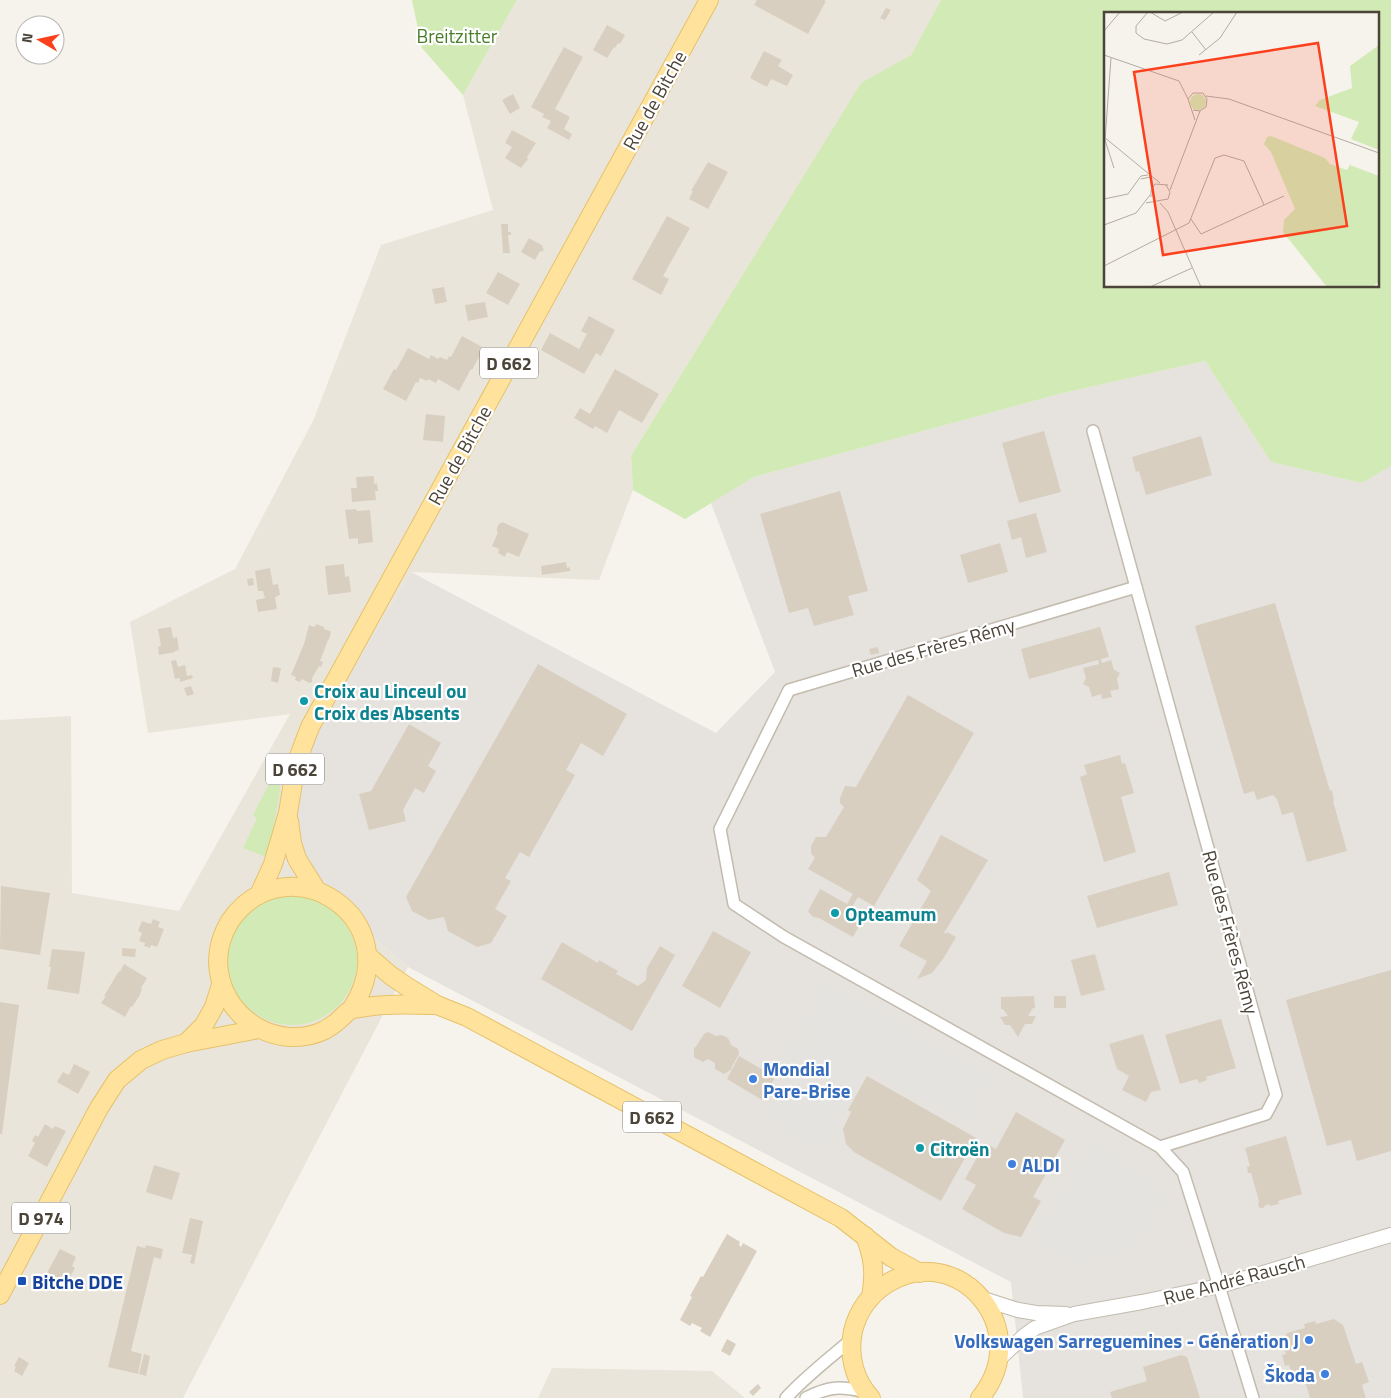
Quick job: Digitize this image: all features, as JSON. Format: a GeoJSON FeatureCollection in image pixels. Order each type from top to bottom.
{"type":"FeatureCollection","features":[{"type":"Feature","properties":{"kind":"main road","name":"Rue de Bitche"},"geometry":{"type":"LineString","coordinates":[[288,814],[296,764],[310,726],[709,0]]}},
{"type":"Feature","properties":{"kind":"main road","name":"D 662"},"geometry":{"type":"LineString","coordinates":[[288,814],[292,843],[297,859],[317,891]]}},
{"type":"Feature","properties":{"kind":"main road","name":"D 662"},"geometry":{"type":"LineString","coordinates":[[259,895],[273,864],[288,814]]}},
{"type":"Feature","properties":{"kind":"main road"},"geometry":{"type":"LineString","coordinates":[[288,887],[317,891],[342,905],[352,916],[359,928],[365,941],[367,955],[367,970],[364,984],[351,1010],[324,1030],[292,1037],[275,1035],[259,1029],[247,1021],[236,1011],[228,999],[222,985],[218,963],[221,940],[227,926],[236,914],[259,895],[288,887]]}},
{"type":"Feature","properties":{"kind":"main road","name":"D 662"},"geometry":{"type":"LineString","coordinates":[[367,955],[390,975],[436,1005],[467,1017],[841,1218],[891,1257],[920,1273]]}},
{"type":"Feature","properties":{"kind":"main road","name":"D 974"},"geometry":{"type":"LineString","coordinates":[[186,1043],[204,1025],[214,1007],[222,985]]}},
{"type":"Feature","properties":{"kind":"main road","name":"D 662"},"geometry":{"type":"LineString","coordinates":[[351,1010],[396,1004],[436,1005]]}},
{"type":"Feature","properties":{"kind":"main road","name":"D 974"},"geometry":{"type":"LineString","coordinates":[[0,1295],[95,1115],[117,1080],[141,1060],[162,1050],[186,1043],[259,1029]]}},
{"type":"Feature","properties":{"kind":"main road"},"geometry":{"type":"LineString","coordinates":[[864,1236],[871,1251],[873,1267],[874,1280],[871,1296]]}},
{"type":"Feature","properties":{"kind":"main road"},"geometry":{"type":"LineString","coordinates":[[868,1395],[856,1376],[852,1358],[852,1339],[855,1323],[871,1296],[881,1287],[906,1275],[920,1273],[941,1274],[961,1281],[983,1299],[992,1312],[1000,1342],[1000,1358],[996,1374],[980,1398]]}},
{"type":"Feature","properties":{"kind":"street"},"geometry":{"type":"LineString","coordinates":[[1093,431],[1136,587]]}},
{"type":"Feature","properties":{"kind":"street","name":"Rue des Frères Rémy"},"geometry":{"type":"LineString","coordinates":[[1160,1147],[1266,1114],[1276,1096],[1136,587],[789,690],[720,829],[734,904],[784,937],[1160,1147],[1183,1172],[1220,1286],[1253,1398]]}},
{"type":"Feature","properties":{"kind":"street","name":"Rue André Rausch"},"geometry":{"type":"LineString","coordinates":[[1000,1358],[1035,1328],[1074,1314],[1220,1286],[1391,1235]]}},
{"type":"Feature","properties":{"kind":"street","name":"Rue André Rausch"},"geometry":{"type":"LineString","coordinates":[[983,1299],[1018,1310],[1036,1313],[1074,1314]]}},
{"type":"Feature","properties":{"kind":"street"},"geometry":{"type":"LineString","coordinates":[[786,1398],[800,1383],[852,1339]]}},
{"type":"Feature","properties":{"kind":"street"},"geometry":{"type":"LineString","coordinates":[[806,1398],[828,1389],[839,1387],[868,1395]]}},
{"type":"Feature","properties":{"kind":"shaded area"},"geometry":{"type":"Polygon","coordinates":[[[517,0],[941,0],[911,55],[861,84],[631,456],[633,490],[599,580],[411,572],[255,836],[408,967],[183,1398],[0,1398],[0,720],[71,716],[72,893],[179,911],[290,714],[148,733],[130,622],[235,569],[313,421],[381,245],[493,210],[463,95],[517,0]]]}},
{"type":"Feature","properties":{"kind":"shaded area"},"geometry":{"type":"Polygon","coordinates":[[[1205,361],[1271,462],[1362,483],[1391,466],[1391,1398],[1023,1398],[1011,1282],[408,967],[255,835],[411,572],[716,733],[775,672],[711,503],[754,477],[1063,393],[1205,361]]]}},
{"type":"Feature","properties":{"kind":"shaded area"},"geometry":{"type":"Polygon","coordinates":[[[821,982],[834,989],[783,1079],[772,1072],[821,982]]]}},
{"type":"Feature","properties":{"kind":"shaded area"},"geometry":{"type":"Polygon","coordinates":[[[837,988],[996,1077],[969,1126],[869,1070],[823,1152],[764,1119],[837,988]]]}},
{"type":"Feature","properties":{"kind":"shaded area"},"geometry":{"type":"Polygon","coordinates":[[[1089,1142],[1154,1176],[1166,1201],[1139,1249],[1075,1266],[1028,1244],[1089,1142]]]}},
{"type":"Feature","properties":{"kind":"shaded area"},"geometry":{"type":"Polygon","coordinates":[[[552,1368],[712,1371],[745,1398],[538,1398],[552,1368]]]}},
{"type":"Feature","properties":{"kind":"green space","name":"Breitzitter"},"geometry":{"type":"Polygon","coordinates":[[[412,0],[517,0],[463,95],[422,48],[412,0]]]}},
{"type":"Feature","properties":{"kind":"green space"},"geometry":{"type":"Polygon","coordinates":[[[941,0],[1391,0],[1391,466],[1362,483],[1271,462],[1205,361],[1063,393],[754,477],[685,519],[633,490],[631,456],[861,83],[911,55],[941,0]]]}},
{"type":"Feature","properties":{"kind":"green space"},"geometry":{"type":"Polygon","coordinates":[[[281,761],[284,763],[269,858],[243,848],[257,818],[253,815],[281,761]]]}},
{"type":"Feature","properties":{"kind":"green space"},"geometry":{"type":"Polygon","coordinates":[[[292,895],[317,900],[338,914],[352,935],[357,960],[352,985],[338,1006],[317,1020],[292,1025],[267,1020],[246,1006],[232,985],[227,960],[232,935],[246,914],[267,900],[292,895]]]}},
{"type":"Feature","properties":{"kind":"building"},"geometry":{"type":"Polygon","coordinates":[[[757,0],[826,1],[808,34],[754,5],[757,0]]]}},
{"type":"Feature","properties":{"kind":"building"},"geometry":{"type":"Polygon","coordinates":[[[886,8],[891,10],[885,20],[880,18],[886,8]]]}},
{"type":"Feature","properties":{"kind":"building"},"geometry":{"type":"Polygon","coordinates":[[[607,25],[625,35],[620,44],[618,43],[614,47],[607,58],[593,50],[607,25]]]}},
{"type":"Feature","properties":{"kind":"building"},"geometry":{"type":"Polygon","coordinates":[[[564,47],[583,57],[555,109],[570,117],[564,129],[572,134],[569,140],[547,128],[551,121],[542,117],[544,114],[531,107],[564,47]]]}},
{"type":"Feature","properties":{"kind":"building"},"geometry":{"type":"Polygon","coordinates":[[[764,51],[782,60],[778,66],[793,75],[787,86],[771,79],[767,87],[750,78],[764,51]]]}},
{"type":"Feature","properties":{"kind":"building"},"geometry":{"type":"Polygon","coordinates":[[[513,94],[520,108],[510,114],[502,100],[513,94]]]}},
{"type":"Feature","properties":{"kind":"building"},"geometry":{"type":"Polygon","coordinates":[[[512,130],[536,143],[521,168],[505,158],[512,147],[505,143],[512,130]]]}},
{"type":"Feature","properties":{"kind":"building"},"geometry":{"type":"Polygon","coordinates":[[[708,162],[728,172],[708,209],[689,199],[693,191],[691,191],[708,162]]]}},
{"type":"Feature","properties":{"kind":"building"},"geometry":{"type":"Polygon","coordinates":[[[667,216],[690,228],[663,276],[669,279],[661,295],[632,279],[667,216]]]}},
{"type":"Feature","properties":{"kind":"building"},"geometry":{"type":"Polygon","coordinates":[[[501,224],[508,224],[508,232],[511,232],[511,235],[508,235],[510,253],[503,253],[501,224]]]}},
{"type":"Feature","properties":{"kind":"building"},"geometry":{"type":"Polygon","coordinates":[[[529,238],[543,246],[542,248],[544,249],[542,252],[540,251],[535,260],[521,252],[529,238]]]}},
{"type":"Feature","properties":{"kind":"building"},"geometry":{"type":"Polygon","coordinates":[[[498,272],[520,284],[508,305],[486,293],[498,272]]]}},
{"type":"Feature","properties":{"kind":"building"},"geometry":{"type":"Polygon","coordinates":[[[444,287],[447,302],[435,304],[432,289],[444,287]]]}},
{"type":"Feature","properties":{"kind":"building"},"geometry":{"type":"Polygon","coordinates":[[[485,302],[488,317],[468,321],[465,305],[485,302]]]}},
{"type":"Feature","properties":{"kind":"building"},"geometry":{"type":"Polygon","coordinates":[[[589,316],[615,330],[601,356],[596,353],[584,374],[541,350],[550,333],[579,349],[587,334],[581,331],[589,316]]]}},
{"type":"Feature","properties":{"kind":"building"},"geometry":{"type":"Polygon","coordinates":[[[462,336],[484,348],[459,391],[438,379],[436,383],[420,378],[406,401],[383,389],[408,348],[429,359],[431,355],[438,359],[440,357],[447,360],[449,356],[451,357],[462,336]]]}},
{"type":"Feature","properties":{"kind":"building"},"geometry":{"type":"Polygon","coordinates":[[[615,369],[659,394],[642,423],[619,410],[607,433],[595,426],[593,429],[574,418],[580,408],[590,414],[615,369]]]}},
{"type":"Feature","properties":{"kind":"building"},"geometry":{"type":"Polygon","coordinates":[[[426,414],[445,416],[443,442],[423,440],[426,414]]]}},
{"type":"Feature","properties":{"kind":"building"},"geometry":{"type":"Polygon","coordinates":[[[1044,431],[1061,492],[1019,503],[1002,443],[1044,431]]]}},
{"type":"Feature","properties":{"kind":"building"},"geometry":{"type":"Polygon","coordinates":[[[1201,436],[1212,475],[1146,495],[1139,471],[1136,472],[1132,457],[1201,436]]]}},
{"type":"Feature","properties":{"kind":"building"},"geometry":{"type":"Polygon","coordinates":[[[374,476],[374,484],[377,483],[378,491],[375,491],[376,500],[352,502],[351,488],[357,488],[356,477],[374,476]]]}},
{"type":"Feature","properties":{"kind":"building"},"geometry":{"type":"Polygon","coordinates":[[[840,491],[868,591],[848,596],[854,615],[814,626],[808,608],[789,613],[760,514],[840,491]]]}},
{"type":"Feature","properties":{"kind":"building"},"geometry":{"type":"Polygon","coordinates":[[[356,509],[357,511],[370,510],[373,542],[358,544],[358,538],[349,539],[345,510],[356,509]]]}},
{"type":"Feature","properties":{"kind":"building"},"geometry":{"type":"Polygon","coordinates":[[[1036,513],[1047,552],[1026,558],[1021,537],[1012,540],[1007,521],[1036,513]]]}},
{"type":"Feature","properties":{"kind":"building"},"geometry":{"type":"Polygon","coordinates":[[[502,522],[529,534],[519,557],[507,552],[505,557],[498,553],[499,549],[492,546],[498,532],[498,525],[502,522]]]}},
{"type":"Feature","properties":{"kind":"building"},"geometry":{"type":"Polygon","coordinates":[[[1000,543],[1008,572],[968,583],[960,555],[1000,543]]]}},
{"type":"Feature","properties":{"kind":"building"},"geometry":{"type":"Polygon","coordinates":[[[566,562],[567,568],[570,567],[570,571],[542,575],[541,566],[566,562]]]}},
{"type":"Feature","properties":{"kind":"building"},"geometry":{"type":"Polygon","coordinates":[[[344,564],[345,577],[349,576],[351,592],[328,595],[325,566],[344,564]]]}},
{"type":"Feature","properties":{"kind":"building"},"geometry":{"type":"Polygon","coordinates":[[[270,568],[273,585],[278,584],[280,595],[275,597],[277,609],[258,612],[256,600],[265,598],[263,591],[258,591],[255,571],[270,568]]]}},
{"type":"Feature","properties":{"kind":"building"},"geometry":{"type":"Polygon","coordinates":[[[253,578],[254,585],[248,586],[247,579],[253,578]]]}},
{"type":"Feature","properties":{"kind":"building"},"geometry":{"type":"Polygon","coordinates":[[[1275,603],[1330,791],[1332,790],[1333,801],[1347,851],[1307,862],[1293,812],[1282,815],[1277,799],[1273,795],[1257,800],[1254,791],[1244,794],[1195,626],[1275,603]]]}},
{"type":"Feature","properties":{"kind":"building"},"geometry":{"type":"Polygon","coordinates":[[[316,624],[324,627],[324,629],[331,633],[320,661],[323,662],[312,678],[312,682],[309,683],[302,679],[300,682],[291,675],[304,644],[309,625],[315,627],[316,624]]]}},
{"type":"Feature","properties":{"kind":"building"},"geometry":{"type":"Polygon","coordinates":[[[171,627],[173,638],[177,637],[179,650],[159,655],[158,647],[161,646],[158,629],[171,627]]]}},
{"type":"Feature","properties":{"kind":"building"},"geometry":{"type":"Polygon","coordinates":[[[1100,627],[1109,657],[1101,659],[1102,663],[1111,660],[1114,670],[1120,673],[1117,679],[1119,689],[1110,691],[1112,697],[1102,699],[1101,694],[1092,697],[1089,687],[1083,684],[1086,678],[1083,668],[1099,664],[1098,660],[1029,679],[1021,649],[1100,627]]]}},
{"type":"Feature","properties":{"kind":"building"},"geometry":{"type":"Polygon","coordinates":[[[878,647],[879,653],[871,655],[869,649],[878,647]]]}},
{"type":"Feature","properties":{"kind":"building"},"geometry":{"type":"Polygon","coordinates":[[[176,660],[178,667],[185,665],[187,676],[192,675],[193,678],[180,682],[180,678],[175,679],[171,661],[176,660]]]}},
{"type":"Feature","properties":{"kind":"building"},"geometry":{"type":"Polygon","coordinates":[[[538,664],[627,714],[603,756],[581,743],[566,770],[575,775],[529,857],[520,852],[505,878],[511,881],[495,909],[507,916],[491,943],[477,947],[448,931],[444,917],[429,920],[412,911],[406,897],[538,664]]]}},
{"type":"Feature","properties":{"kind":"building"},"geometry":{"type":"Polygon","coordinates":[[[273,667],[281,668],[278,683],[271,681],[273,667]]]}},
{"type":"Feature","properties":{"kind":"building"},"geometry":{"type":"Polygon","coordinates":[[[191,686],[194,694],[187,696],[184,688],[191,686]]]}},
{"type":"Feature","properties":{"kind":"building"},"geometry":{"type":"Polygon","coordinates":[[[908,695],[974,733],[874,906],[858,897],[852,907],[865,915],[853,937],[819,918],[813,917],[808,911],[820,889],[847,904],[853,894],[808,869],[815,858],[811,853],[811,846],[816,837],[826,837],[844,807],[840,803],[840,798],[845,786],[856,787],[908,695]]]}},
{"type":"Feature","properties":{"kind":"building"},"geometry":{"type":"Polygon","coordinates":[[[409,724],[441,743],[428,766],[436,771],[424,793],[415,788],[403,810],[406,821],[369,830],[359,794],[371,791],[409,724]]]}},
{"type":"Feature","properties":{"kind":"building"},"geometry":{"type":"Polygon","coordinates":[[[1120,755],[1122,764],[1125,763],[1134,793],[1121,797],[1136,852],[1104,862],[1080,777],[1087,774],[1084,765],[1120,755]]]}},
{"type":"Feature","properties":{"kind":"building"},"geometry":{"type":"Polygon","coordinates":[[[941,835],[988,860],[944,933],[946,934],[947,932],[956,937],[943,959],[932,973],[917,979],[927,961],[899,946],[931,891],[917,880],[941,835]]]}},
{"type":"Feature","properties":{"kind":"building"},"geometry":{"type":"Polygon","coordinates":[[[1169,872],[1178,905],[1097,928],[1087,896],[1169,872]]]}},
{"type":"Feature","properties":{"kind":"building"},"geometry":{"type":"Polygon","coordinates":[[[1,886],[50,893],[40,955],[0,949],[1,886]]]}},
{"type":"Feature","properties":{"kind":"building"},"geometry":{"type":"Polygon","coordinates":[[[153,919],[160,922],[158,927],[164,929],[157,947],[151,945],[150,948],[144,946],[145,943],[139,941],[142,933],[138,931],[142,921],[151,924],[153,919]]]}},
{"type":"Feature","properties":{"kind":"building"},"geometry":{"type":"Polygon","coordinates":[[[713,931],[751,952],[720,1008],[682,986],[713,931]]]}},
{"type":"Feature","properties":{"kind":"building"},"geometry":{"type":"Polygon","coordinates":[[[562,942],[598,963],[599,960],[618,971],[616,974],[638,986],[646,980],[647,968],[660,946],[675,955],[632,1031],[541,979],[562,942]]]}},
{"type":"Feature","properties":{"kind":"building"},"geometry":{"type":"Polygon","coordinates":[[[122,948],[136,949],[135,957],[122,956],[122,948]]]}},
{"type":"Feature","properties":{"kind":"building"},"geometry":{"type":"Polygon","coordinates":[[[52,949],[85,952],[79,994],[47,989],[52,949]]]}},
{"type":"Feature","properties":{"kind":"building"},"geometry":{"type":"Polygon","coordinates":[[[1095,954],[1105,990],[1081,996],[1071,960],[1095,954]]]}},
{"type":"Feature","properties":{"kind":"building"},"geometry":{"type":"Polygon","coordinates":[[[124,964],[147,978],[141,988],[140,995],[125,1017],[101,1003],[124,964]]]}},
{"type":"Feature","properties":{"kind":"building"},"geometry":{"type":"Polygon","coordinates":[[[1391,970],[1391,1151],[1357,1161],[1351,1140],[1327,1146],[1286,1000],[1391,970]]]}},
{"type":"Feature","properties":{"kind":"building"},"geometry":{"type":"Polygon","coordinates":[[[1034,996],[1035,1008],[1033,1008],[1028,1016],[1036,1016],[1032,1024],[1025,1024],[1018,1037],[1010,1025],[1005,1025],[1000,1017],[1008,1016],[1001,1009],[1001,997],[1034,996]]]}},
{"type":"Feature","properties":{"kind":"building"},"geometry":{"type":"Polygon","coordinates":[[[1054,996],[1066,996],[1066,1008],[1054,1008],[1054,996]]]}},
{"type":"Feature","properties":{"kind":"building"},"geometry":{"type":"Polygon","coordinates":[[[0,1002],[19,1005],[2,1134],[0,1134],[0,1002]]]}},
{"type":"Feature","properties":{"kind":"building"},"geometry":{"type":"Polygon","coordinates":[[[1221,1019],[1236,1068],[1206,1077],[1207,1080],[1199,1083],[1197,1079],[1180,1084],[1165,1035],[1221,1019]]]}},
{"type":"Feature","properties":{"kind":"building"},"geometry":{"type":"Polygon","coordinates":[[[708,1032],[716,1036],[722,1035],[728,1038],[731,1045],[738,1049],[739,1054],[732,1069],[724,1074],[715,1069],[715,1063],[708,1059],[703,1062],[694,1057],[694,1047],[704,1034],[708,1032]]]}},
{"type":"Feature","properties":{"kind":"building"},"geometry":{"type":"Polygon","coordinates":[[[1143,1034],[1161,1090],[1151,1092],[1146,1102],[1122,1090],[1129,1076],[1117,1069],[1109,1044],[1143,1034]]]}},
{"type":"Feature","properties":{"kind":"building"},"geometry":{"type":"Polygon","coordinates":[[[739,1056],[775,1077],[762,1100],[727,1079],[739,1056]]]}},
{"type":"Feature","properties":{"kind":"building"},"geometry":{"type":"Polygon","coordinates":[[[74,1064],[90,1072],[78,1094],[57,1082],[63,1072],[69,1075],[74,1064]]]}},
{"type":"Feature","properties":{"kind":"building","name":"Citroën"},"geometry":{"type":"Polygon","coordinates":[[[867,1076],[976,1138],[941,1201],[854,1152],[846,1144],[843,1129],[851,1112],[848,1110],[867,1076]]]}},
{"type":"Feature","properties":{"kind":"building","name":"ALDI"},"geometry":{"type":"Polygon","coordinates":[[[1016,1112],[1065,1140],[1033,1197],[1041,1201],[1021,1237],[1004,1233],[962,1209],[976,1185],[965,1179],[985,1143],[996,1149],[1016,1112]]]}},
{"type":"Feature","properties":{"kind":"building"},"geometry":{"type":"Polygon","coordinates":[[[45,1124],[53,1129],[55,1126],[66,1131],[47,1167],[28,1156],[35,1143],[32,1141],[35,1135],[38,1137],[45,1124]]]}},
{"type":"Feature","properties":{"kind":"building"},"geometry":{"type":"Polygon","coordinates":[[[1286,1136],[1302,1194],[1278,1201],[1279,1204],[1270,1206],[1269,1204],[1260,1208],[1251,1173],[1248,1173],[1247,1167],[1250,1166],[1245,1148],[1286,1136]]]}},
{"type":"Feature","properties":{"kind":"building"},"geometry":{"type":"Polygon","coordinates":[[[154,1165],[180,1173],[172,1200],[146,1192],[154,1165]]]}},
{"type":"Feature","properties":{"kind":"building"},"geometry":{"type":"Polygon","coordinates":[[[190,1218],[203,1221],[194,1264],[190,1263],[192,1255],[182,1253],[190,1218]]]}},
{"type":"Feature","properties":{"kind":"building"},"geometry":{"type":"Polygon","coordinates":[[[727,1234],[740,1242],[739,1245],[741,1247],[743,1243],[757,1251],[710,1337],[700,1331],[702,1328],[692,1323],[690,1326],[680,1320],[692,1297],[690,1296],[727,1234]]]}},
{"type":"Feature","properties":{"kind":"building"},"geometry":{"type":"Polygon","coordinates":[[[146,1245],[163,1249],[161,1259],[154,1257],[131,1351],[142,1354],[138,1374],[108,1367],[137,1246],[145,1248],[146,1245]]]}},
{"type":"Feature","properties":{"kind":"building"},"geometry":{"type":"Polygon","coordinates":[[[60,1249],[76,1257],[72,1266],[75,1268],[66,1284],[62,1282],[58,1291],[42,1282],[60,1249]]]}},
{"type":"Feature","properties":{"kind":"building"},"geometry":{"type":"Polygon","coordinates":[[[1334,1319],[1343,1325],[1356,1364],[1362,1362],[1369,1382],[1362,1385],[1366,1398],[1310,1398],[1305,1381],[1293,1376],[1289,1365],[1285,1366],[1282,1355],[1286,1354],[1282,1343],[1287,1333],[1305,1328],[1304,1324],[1315,1321],[1316,1324],[1334,1319]]]}},
{"type":"Feature","properties":{"kind":"building"},"geometry":{"type":"Polygon","coordinates":[[[727,1339],[736,1344],[730,1356],[721,1351],[727,1339]]]}},
{"type":"Feature","properties":{"kind":"building"},"geometry":{"type":"Polygon","coordinates":[[[144,1354],[150,1356],[146,1376],[139,1374],[144,1354]]]}},
{"type":"Feature","properties":{"kind":"building"},"geometry":{"type":"Polygon","coordinates":[[[1181,1355],[1187,1357],[1200,1398],[1112,1398],[1110,1392],[1147,1381],[1143,1367],[1181,1355]]]}},
{"type":"Feature","properties":{"kind":"building"},"geometry":{"type":"Polygon","coordinates":[[[19,1357],[29,1363],[22,1376],[14,1371],[16,1367],[14,1366],[19,1357]]]}},
{"type":"Feature","properties":{"kind":"building"},"geometry":{"type":"Polygon","coordinates":[[[758,1384],[761,1388],[753,1396],[749,1392],[758,1384]]]}},
{"type":"Feature","properties":{"kind":"place","name":"Croix au Linceul ou Croix des Absents"},"geometry":{"type":"Point","coordinates":[304,701]}},
{"type":"Feature","properties":{"kind":"place","name":"Opteamum"},"geometry":{"type":"Point","coordinates":[835,913]}},
{"type":"Feature","properties":{"kind":"place","name":"Mondial Pare-Brise"},"geometry":{"type":"Point","coordinates":[753,1079]}},
{"type":"Feature","properties":{"kind":"place","name":"Citroën"},"geometry":{"type":"Point","coordinates":[920,1148]}},
{"type":"Feature","properties":{"kind":"place","name":"ALDI"},"geometry":{"type":"Point","coordinates":[1012,1164]}},
{"type":"Feature","properties":{"kind":"place","name":"Bitche DDE"},"geometry":{"type":"Point","coordinates":[22,1281]}},
{"type":"Feature","properties":{"kind":"place","name":"Volkswagen Sarreguemines - Génération J"},"geometry":{"type":"Point","coordinates":[1309,1340]}},
{"type":"Feature","properties":{"kind":"place","name":"Škoda"},"geometry":{"type":"Point","coordinates":[1325,1374]}}]}
